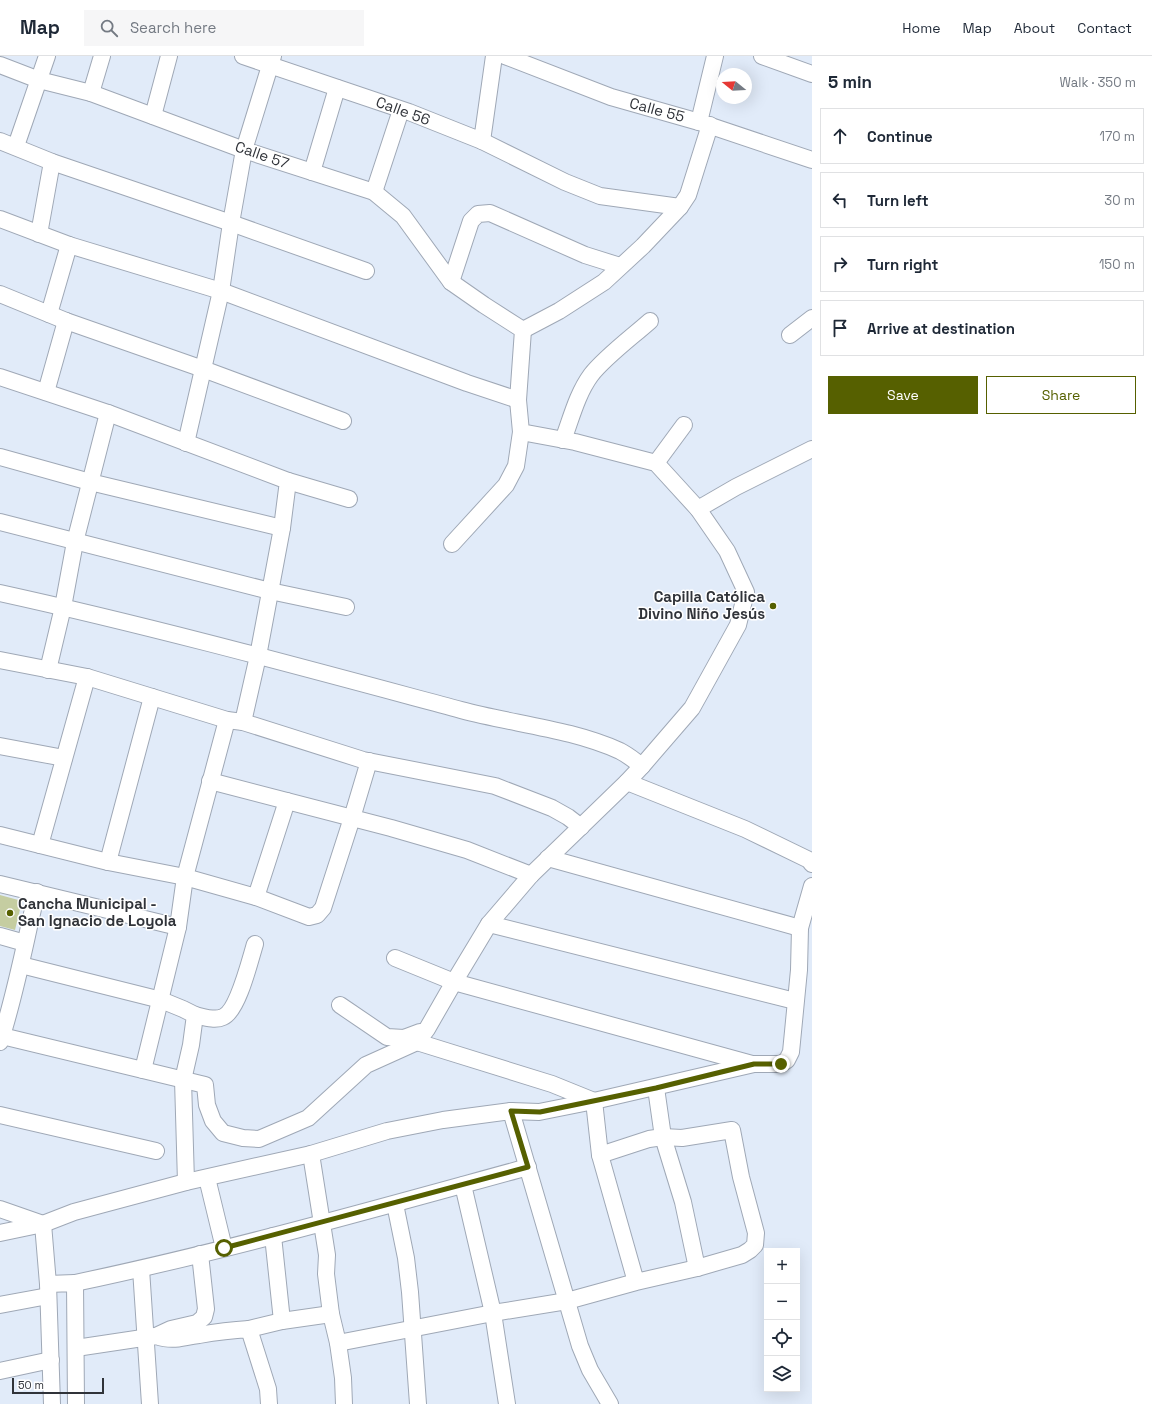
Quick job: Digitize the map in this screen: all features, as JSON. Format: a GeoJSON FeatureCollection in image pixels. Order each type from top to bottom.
{"type":"FeatureCollection","features":[{"type":"Feature","properties":{"kind":"street"},"geometry":{"type":"LineString","coordinates":[[16,146],[47,56]]}},
{"type":"Feature","properties":{"kind":"street"},"geometry":{"type":"LineString","coordinates":[[91,93],[102,56]]}},
{"type":"Feature","properties":{"kind":"street"},"geometry":{"type":"LineString","coordinates":[[153,116],[169,56]]}},
{"type":"Feature","properties":{"kind":"street","name":"Calle 56"},"geometry":{"type":"LineString","coordinates":[[243,56],[272,61],[337,88],[401,110],[482,141],[565,182],[600,196],[680,207]]}},
{"type":"Feature","properties":{"kind":"street"},"geometry":{"type":"LineString","coordinates":[[482,141],[494,56]]}},
{"type":"Feature","properties":{"kind":"street","name":"Calle 55"},"geometry":{"type":"LineString","coordinates":[[505,56],[610,97],[705,124],[812,160]]}},
{"type":"Feature","properties":{"kind":"street"},"geometry":{"type":"LineString","coordinates":[[452,544],[506,485],[516,466],[521,432],[518,400],[523,330],[566,307],[604,282],[644,246],[680,207],[688,195],[705,124],[715,56]]}},
{"type":"Feature","properties":{"kind":"street"},"geometry":{"type":"LineString","coordinates":[[762,56],[812,74]]}},
{"type":"Feature","properties":{"kind":"street"},"geometry":{"type":"LineString","coordinates":[[186,443],[221,292],[244,150],[272,61]]}},
{"type":"Feature","properties":{"kind":"street","name":"Calle 57"},"geometry":{"type":"LineString","coordinates":[[0,65],[39,80],[91,93],[244,150],[374,192],[403,216],[451,282],[523,330]]}},
{"type":"Feature","properties":{"kind":"street"},"geometry":{"type":"LineString","coordinates":[[312,172],[337,88]]}},
{"type":"Feature","properties":{"kind":"street"},"geometry":{"type":"LineString","coordinates":[[374,192],[401,110]]}},
{"type":"Feature","properties":{"kind":"street"},"geometry":{"type":"LineString","coordinates":[[0,141],[16,146],[52,162],[366,271]]}},
{"type":"Feature","properties":{"kind":"street"},"geometry":{"type":"LineString","coordinates":[[39,234],[52,162]]}},
{"type":"Feature","properties":{"kind":"street"},"geometry":{"type":"LineString","coordinates":[[451,282],[471,221],[478,214],[490,213],[585,255],[620,266]]}},
{"type":"Feature","properties":{"kind":"street"},"geometry":{"type":"LineString","coordinates":[[0,219],[69,245],[221,292],[467,383],[518,400]]}},
{"type":"Feature","properties":{"kind":"street"},"geometry":{"type":"LineString","coordinates":[[49,314],[69,245]]}},
{"type":"Feature","properties":{"kind":"street"},"geometry":{"type":"LineString","coordinates":[[0,294],[66,321],[204,369],[343,420]]}},
{"type":"Feature","properties":{"kind":"street"},"geometry":{"type":"LineString","coordinates":[[790,335],[812,318]]}},
{"type":"Feature","properties":{"kind":"street"},"geometry":{"type":"LineString","coordinates":[[46,392],[66,321]]}},
{"type":"Feature","properties":{"kind":"street"},"geometry":{"type":"LineString","coordinates":[[563,440],[581,392],[591,375],[650,321]]}},
{"type":"Feature","properties":{"kind":"street"},"geometry":{"type":"LineString","coordinates":[[0,377],[108,413],[288,481],[349,499]]}},
{"type":"Feature","properties":{"kind":"street"},"geometry":{"type":"LineString","coordinates":[[48,670],[63,607],[75,542],[108,413]]}},
{"type":"Feature","properties":{"kind":"street"},"geometry":{"type":"LineString","coordinates":[[656,463],[684,425]]}},
{"type":"Feature","properties":{"kind":"street"},"geometry":{"type":"LineString","coordinates":[[37,892],[21,965],[1,1039],[205,1085],[207,1105],[211,1116],[213,1121],[223,1133],[243,1138],[259,1139],[308,1118],[366,1065],[417,1042],[427,1029],[489,924],[531,874],[642,766],[692,708],[738,625],[746,592],[727,551],[698,509],[656,463],[575,442],[521,432]]}},
{"type":"Feature","properties":{"kind":"street"},"geometry":{"type":"LineString","coordinates":[[698,509],[736,487],[812,449]]}},
{"type":"Feature","properties":{"kind":"street"},"geometry":{"type":"LineString","coordinates":[[0,457],[90,482],[282,528]]}},
{"type":"Feature","properties":{"kind":"street"},"geometry":{"type":"LineString","coordinates":[[243,722],[258,656],[282,528],[288,481]]}},
{"type":"Feature","properties":{"kind":"street"},"geometry":{"type":"LineString","coordinates":[[0,522],[270,591],[346,607]]}},
{"type":"Feature","properties":{"kind":"street"},"geometry":{"type":"LineString","coordinates":[[0,593],[63,607],[258,656],[471,713],[594,741],[621,752],[642,766]]}},
{"type":"Feature","properties":{"kind":"street"},"geometry":{"type":"LineString","coordinates":[[0,660],[87,677],[227,720],[243,722],[369,761],[495,786],[552,808],[568,817],[581,827]]}},
{"type":"Feature","properties":{"kind":"street"},"geometry":{"type":"LineString","coordinates":[[40,845],[87,677]]}},
{"type":"Feature","properties":{"kind":"street"},"geometry":{"type":"LineString","coordinates":[[108,862],[152,697]]}},
{"type":"Feature","properties":{"kind":"street"},"geometry":{"type":"LineString","coordinates":[[143,1070],[178,927],[185,877],[227,720]]}},
{"type":"Feature","properties":{"kind":"street"},"geometry":{"type":"LineString","coordinates":[[0,746],[64,758]]}},
{"type":"Feature","properties":{"kind":"street"},"geometry":{"type":"LineString","coordinates":[[0,835],[108,862],[185,877],[256,897],[309,917],[317,915],[322,908],[369,761]]}},
{"type":"Feature","properties":{"kind":"street"},"geometry":{"type":"LineString","coordinates":[[210,780],[391,828],[467,850],[531,874]]}},
{"type":"Feature","properties":{"kind":"street"},"geometry":{"type":"LineString","coordinates":[[626,782],[745,829],[809,860],[812,864]]}},
{"type":"Feature","properties":{"kind":"street"},"geometry":{"type":"LineString","coordinates":[[256,897],[287,801]]}},
{"type":"Feature","properties":{"kind":"street"},"geometry":{"type":"LineString","coordinates":[[548,858],[800,928]]}},
{"type":"Feature","properties":{"kind":"street"},"geometry":{"type":"LineString","coordinates":[[0,884],[178,927]]}},
{"type":"Feature","properties":{"kind":"street"},"geometry":{"type":"LineString","coordinates":[[0,1233],[43,1224],[74,1212],[186,1182],[311,1154],[387,1131],[442,1120],[511,1111],[540,1112],[656,1088],[754,1064],[781,1064],[787,1060],[791,1052],[799,970],[800,928],[812,886]]}},
{"type":"Feature","properties":{"kind":"street"},"geometry":{"type":"LineString","coordinates":[[489,924],[796,1001]]}},
{"type":"Feature","properties":{"kind":"street"},"geometry":{"type":"LineString","coordinates":[[0,936],[25,943]]}},
{"type":"Feature","properties":{"kind":"street"},"geometry":{"type":"LineString","coordinates":[[21,965],[161,1000],[195,1015],[213,1019],[223,1018],[229,1013],[237,1001],[255,944]]}},
{"type":"Feature","properties":{"kind":"street"},"geometry":{"type":"LineString","coordinates":[[395,958],[454,982],[754,1064]]}},
{"type":"Feature","properties":{"kind":"street"},"geometry":{"type":"LineString","coordinates":[[340,1005],[387,1037],[404,1038],[427,1029]]}},
{"type":"Feature","properties":{"kind":"street"},"geometry":{"type":"LineString","coordinates":[[186,1182],[183,1080],[191,1045],[195,1015]]}},
{"type":"Feature","properties":{"kind":"street"},"geometry":{"type":"LineString","coordinates":[[417,1042],[552,1084],[594,1101]]}},
{"type":"Feature","properties":{"kind":"street"},"geometry":{"type":"LineString","coordinates":[[656,1088],[663,1137],[683,1202],[697,1268]]}},
{"type":"Feature","properties":{"kind":"street"},"geometry":{"type":"LineString","coordinates":[[594,1101],[600,1155],[636,1282]]}},
{"type":"Feature","properties":{"kind":"street"},"geometry":{"type":"LineString","coordinates":[[511,1111],[580,1346],[590,1370],[610,1404]]}},
{"type":"Feature","properties":{"kind":"street"},"geometry":{"type":"LineString","coordinates":[[0,1115],[156,1151]]}},
{"type":"Feature","properties":{"kind":"street"},"geometry":{"type":"LineString","coordinates":[[338,1343],[493,1313],[567,1301],[742,1255],[756,1245],[756,1233],[741,1177],[732,1130],[682,1138],[663,1137],[600,1155]]}},
{"type":"Feature","properties":{"kind":"street"},"geometry":{"type":"LineString","coordinates":[[311,1154],[327,1255],[326,1274],[331,1314],[338,1343],[343,1378],[344,1404]]}},
{"type":"Feature","properties":{"kind":"street"},"geometry":{"type":"LineString","coordinates":[[0,1305],[74,1282],[141,1269],[273,1236],[528,1167]]}},
{"type":"Feature","properties":{"kind":"street"},"geometry":{"type":"LineString","coordinates":[[208,1178],[224,1248]]}},
{"type":"Feature","properties":{"kind":"street"},"geometry":{"type":"LineString","coordinates":[[464,1185],[493,1313],[507,1404]]}},
{"type":"Feature","properties":{"kind":"street"},"geometry":{"type":"LineString","coordinates":[[395,1204],[406,1258],[414,1329],[418,1404]]}},
{"type":"Feature","properties":{"kind":"street"},"geometry":{"type":"LineString","coordinates":[[0,1209],[43,1224]]}},
{"type":"Feature","properties":{"kind":"street"},"geometry":{"type":"LineString","coordinates":[[43,1224],[48,1290],[53,1404]]}},
{"type":"Feature","properties":{"kind":"street"},"geometry":{"type":"LineString","coordinates":[[273,1236],[282,1321]]}},
{"type":"Feature","properties":{"kind":"street"},"geometry":{"type":"LineString","coordinates":[[151,1337],[171,1329],[197,1323],[204,1316],[206,1309],[200,1254]]}},
{"type":"Feature","properties":{"kind":"street"},"geometry":{"type":"LineString","coordinates":[[141,1269],[151,1337],[147,1404]]}},
{"type":"Feature","properties":{"kind":"street"},"geometry":{"type":"LineString","coordinates":[[74,1282],[76,1404]]}},
{"type":"Feature","properties":{"kind":"street"},"geometry":{"type":"LineString","coordinates":[[76,1348],[151,1337],[180,1339],[194,1335],[249,1329],[282,1321],[331,1314]]}},
{"type":"Feature","properties":{"kind":"street"},"geometry":{"type":"LineString","coordinates":[[249,1329],[268,1388],[269,1404]]}},
{"type":"Feature","properties":{"kind":"street"},"geometry":{"type":"LineString","coordinates":[[0,1371],[51,1360]]}},
{"type":"Feature","properties":{"kind":"green space","name":"Cancha Municipal - San Ignacio de Loyola"},"geometry":{"type":"Polygon","coordinates":[[[0,895],[22,901],[15,930],[0,926],[0,895]]]}},
{"type":"Feature","properties":{"kind":"place","name":"Capilla Católica Divino Niño Jesús"},"geometry":{"type":"Point","coordinates":[773,606]}},
{"type":"Feature","properties":{"kind":"place","name":"Cancha Municipal - San Ignacio de Loyola"},"geometry":{"type":"Point","coordinates":[10,913]}},
{"type":"Feature","properties":{"kind":"route"},"geometry":{"type":"LineString","coordinates":[[224,1248],[395,1204],[528,1167],[511,1111],[540,1112],[656,1088],[754,1064],[781,1064]]}}]}
